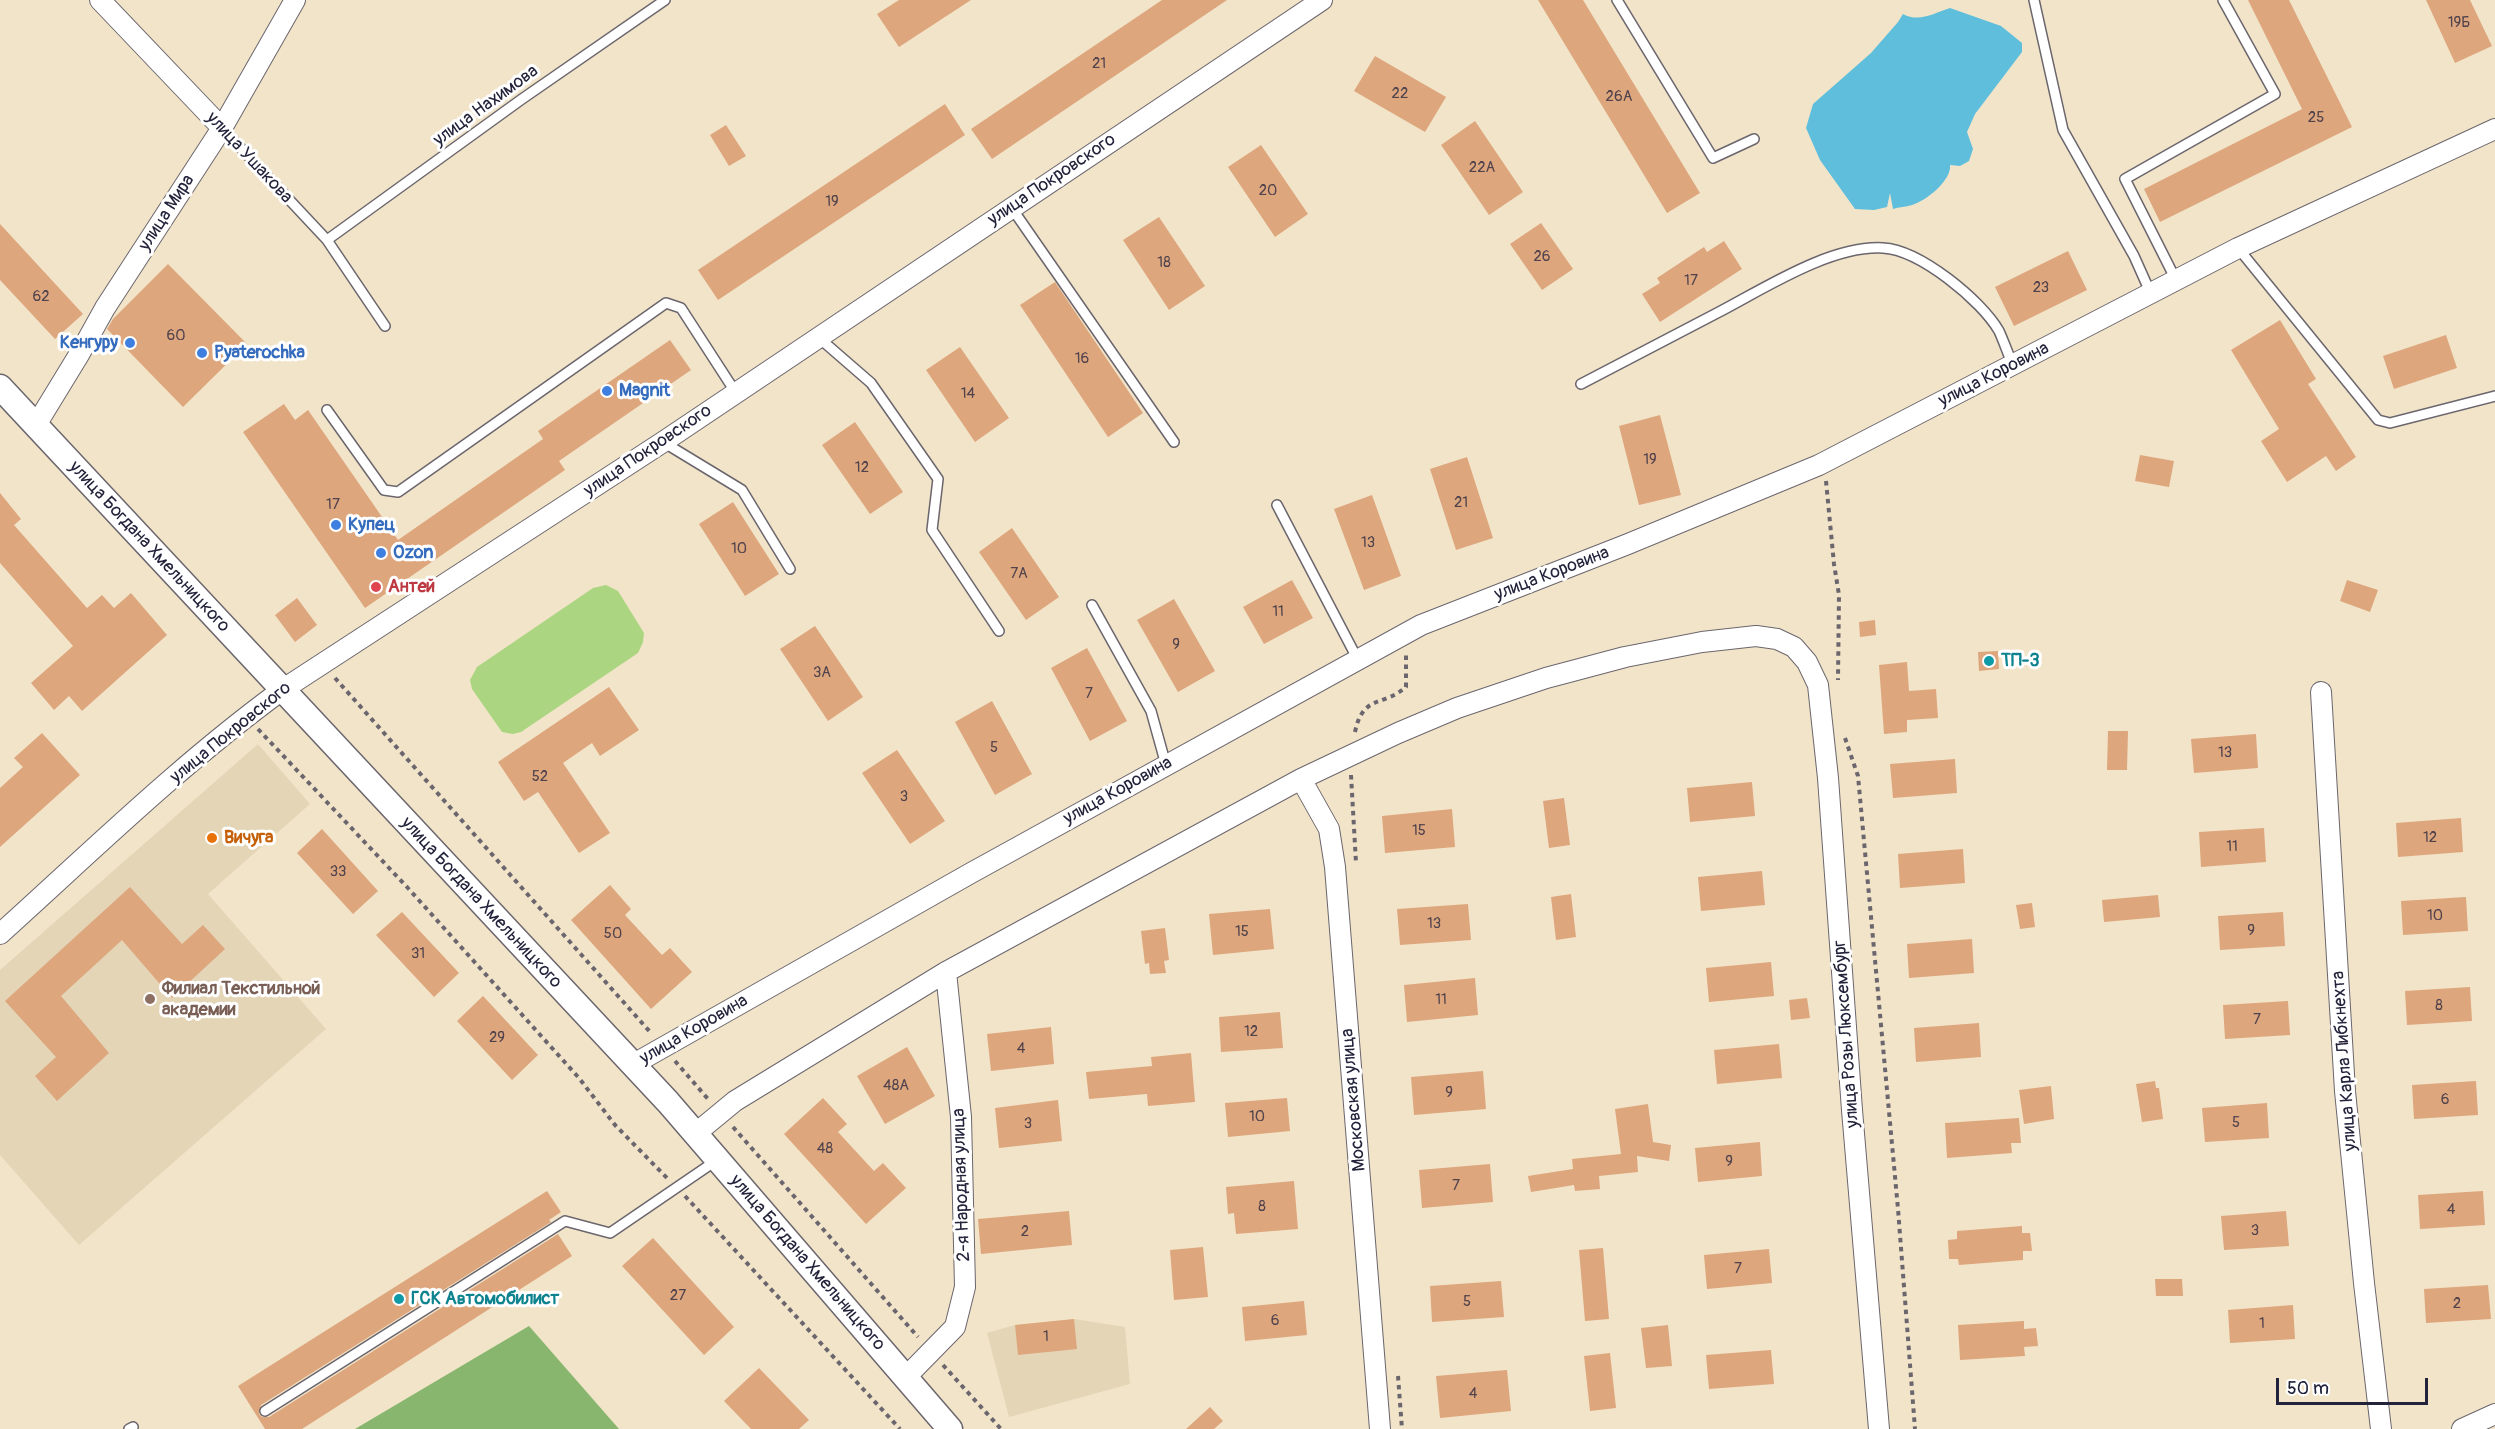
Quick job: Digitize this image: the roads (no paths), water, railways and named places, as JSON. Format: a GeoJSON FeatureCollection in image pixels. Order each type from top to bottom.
{"type":"FeatureCollection","features":[{"type":"Feature","properties":{"kind":"street","name":"улица Ушакова"},"geometry":{"type":"LineString","coordinates":[[100,0],[222,128]]}},
{"type":"Feature","properties":{"kind":"street","name":"улица Мира"},"geometry":{"type":"LineString","coordinates":[[36,425],[105,308],[222,128],[295,0]]}},
{"type":"Feature","properties":{"kind":"street","name":"улица Покровского"},"geometry":{"type":"LineString","coordinates":[[0,934],[246,716],[282,690],[663,442],[1322,0]]}},
{"type":"Feature","properties":{"kind":"street","name":"улица Коровина"},"geometry":{"type":"LineString","coordinates":[[632,1065],[960,878],[1421,625],[1628,544],[1824,462],[2238,248],[2495,129]]}},
{"type":"Feature","properties":{"kind":"street","name":"улица Богдана Хмельницкого"},"geometry":{"type":"LineString","coordinates":[[0,387],[718,1159],[950,1429]]}},
{"type":"Feature","properties":{"kind":"street","name":"улица Розы Люксембург"},"geometry":{"type":"LineString","coordinates":[[1301,779],[1457,708],[1546,678],[1625,657],[1702,642],[1756,636],[1777,639],[1794,647],[1807,662],[1818,685],[1828,778],[1852,1110],[1879,1429]]}},
{"type":"Feature","properties":{"kind":"street","name":"улица Карла Либкнехта"},"geometry":{"type":"LineString","coordinates":[[2321,692],[2345,1091],[2381,1429]]}},
{"type":"Feature","properties":{"kind":"street"},"geometry":{"type":"LineString","coordinates":[[695,1134],[735,1101],[946,972],[1301,779]]}},
{"type":"Feature","properties":{"kind":"street","name":"Московская улица"},"geometry":{"type":"LineString","coordinates":[[1301,779],[1329,829],[1335,867],[1380,1429]]}},
{"type":"Feature","properties":{"kind":"street","name":"2-я Народная улица"},"geometry":{"type":"LineString","coordinates":[[906,1377],[955,1327],[965,1287],[961,1117],[946,972]]}},
{"type":"Feature","properties":{"kind":"street"},"geometry":{"type":"LineString","coordinates":[[2462,1429],[2495,1414]]}},
{"type":"Feature","properties":{"kind":"lane","name":"улица Нахимова"},"geometry":{"type":"LineString","coordinates":[[327,240],[522,99],[665,0]]}},
{"type":"Feature","properties":{"kind":"lane"},"geometry":{"type":"LineString","coordinates":[[1617,0],[1713,158],[1754,139]]}},
{"type":"Feature","properties":{"kind":"lane"},"geometry":{"type":"LineString","coordinates":[[2034,0],[2063,130],[2134,256],[2151,294]]}},
{"type":"Feature","properties":{"kind":"lane"},"geometry":{"type":"LineString","coordinates":[[2176,280],[2125,179],[2276,94],[2223,0]]}},
{"type":"Feature","properties":{"kind":"lane","name":"улица Ушакова"},"geometry":{"type":"LineString","coordinates":[[222,128],[327,240],[385,327]]}},
{"type":"Feature","properties":{"kind":"lane"},"geometry":{"type":"LineString","coordinates":[[1011,207],[1174,442]]}},
{"type":"Feature","properties":{"kind":"lane"},"geometry":{"type":"LineString","coordinates":[[1581,384],[1782,279],[1840,253],[1864,248],[1886,248],[1927,263],[1971,296],[1998,331],[2013,365]]}},
{"type":"Feature","properties":{"kind":"lane"},"geometry":{"type":"LineString","coordinates":[[2238,248],[2378,420],[2390,423],[2495,396]]}},
{"type":"Feature","properties":{"kind":"lane"},"geometry":{"type":"LineString","coordinates":[[327,410],[384,490],[398,492],[666,303],[681,308],[736,393]]}},
{"type":"Feature","properties":{"kind":"lane"},"geometry":{"type":"LineString","coordinates":[[818,337],[871,382],[938,478],[932,531],[999,631]]}},
{"type":"Feature","properties":{"kind":"lane"},"geometry":{"type":"LineString","coordinates":[[663,442],[742,490],[790,569]]}},
{"type":"Feature","properties":{"kind":"lane"},"geometry":{"type":"LineString","coordinates":[[1277,505],[1358,660]]}},
{"type":"Feature","properties":{"kind":"lane"},"geometry":{"type":"LineString","coordinates":[[1092,605],[1151,711],[1166,765]]}},
{"type":"Feature","properties":{"kind":"lane"},"geometry":{"type":"LineString","coordinates":[[265,1411],[565,1221],[610,1233],[718,1159]]}},
{"type":"Feature","properties":{"kind":"water"},"geometry":{"type":"Polygon","coordinates":[[[1950,8],[2001,26],[2022,43],[2022,52],[1975,114],[1967,132],[1973,149],[1969,161],[1960,166],[1950,165],[1950,171],[1943,183],[1931,195],[1918,203],[1893,209],[1890,193],[1887,207],[1874,210],[1855,209],[1820,160],[1806,128],[1813,104],[1871,53],[1903,14],[1915,18],[1950,8]]]}},
{"type":"Feature","properties":{"kind":"place","name":"Кенгуру"},"geometry":{"type":"Point","coordinates":[130,343]}},
{"type":"Feature","properties":{"kind":"place","name":"Pyaterochka"},"geometry":{"type":"Point","coordinates":[202,353]}},
{"type":"Feature","properties":{"kind":"place","name":"Magnit"},"geometry":{"type":"Point","coordinates":[607,391]}},
{"type":"Feature","properties":{"kind":"place","name":"Купец"},"geometry":{"type":"Point","coordinates":[336,525]}},
{"type":"Feature","properties":{"kind":"place","name":"Ozon"},"geometry":{"type":"Point","coordinates":[381,553]}},
{"type":"Feature","properties":{"kind":"place","name":"Антей"},"geometry":{"type":"Point","coordinates":[376,587]}},
{"type":"Feature","properties":{"kind":"place","name":"ТП-3"},"geometry":{"type":"Point","coordinates":[1989,661]}},
{"type":"Feature","properties":{"kind":"place","name":"Вичуга"},"geometry":{"type":"Point","coordinates":[212,838]}},
{"type":"Feature","properties":{"kind":"place","name":"Филиал Текстильной академии"},"geometry":{"type":"Point","coordinates":[150,999]}},
{"type":"Feature","properties":{"kind":"place","name":"ГСК Автомобилист"},"geometry":{"type":"Point","coordinates":[399,1299]}}]}
